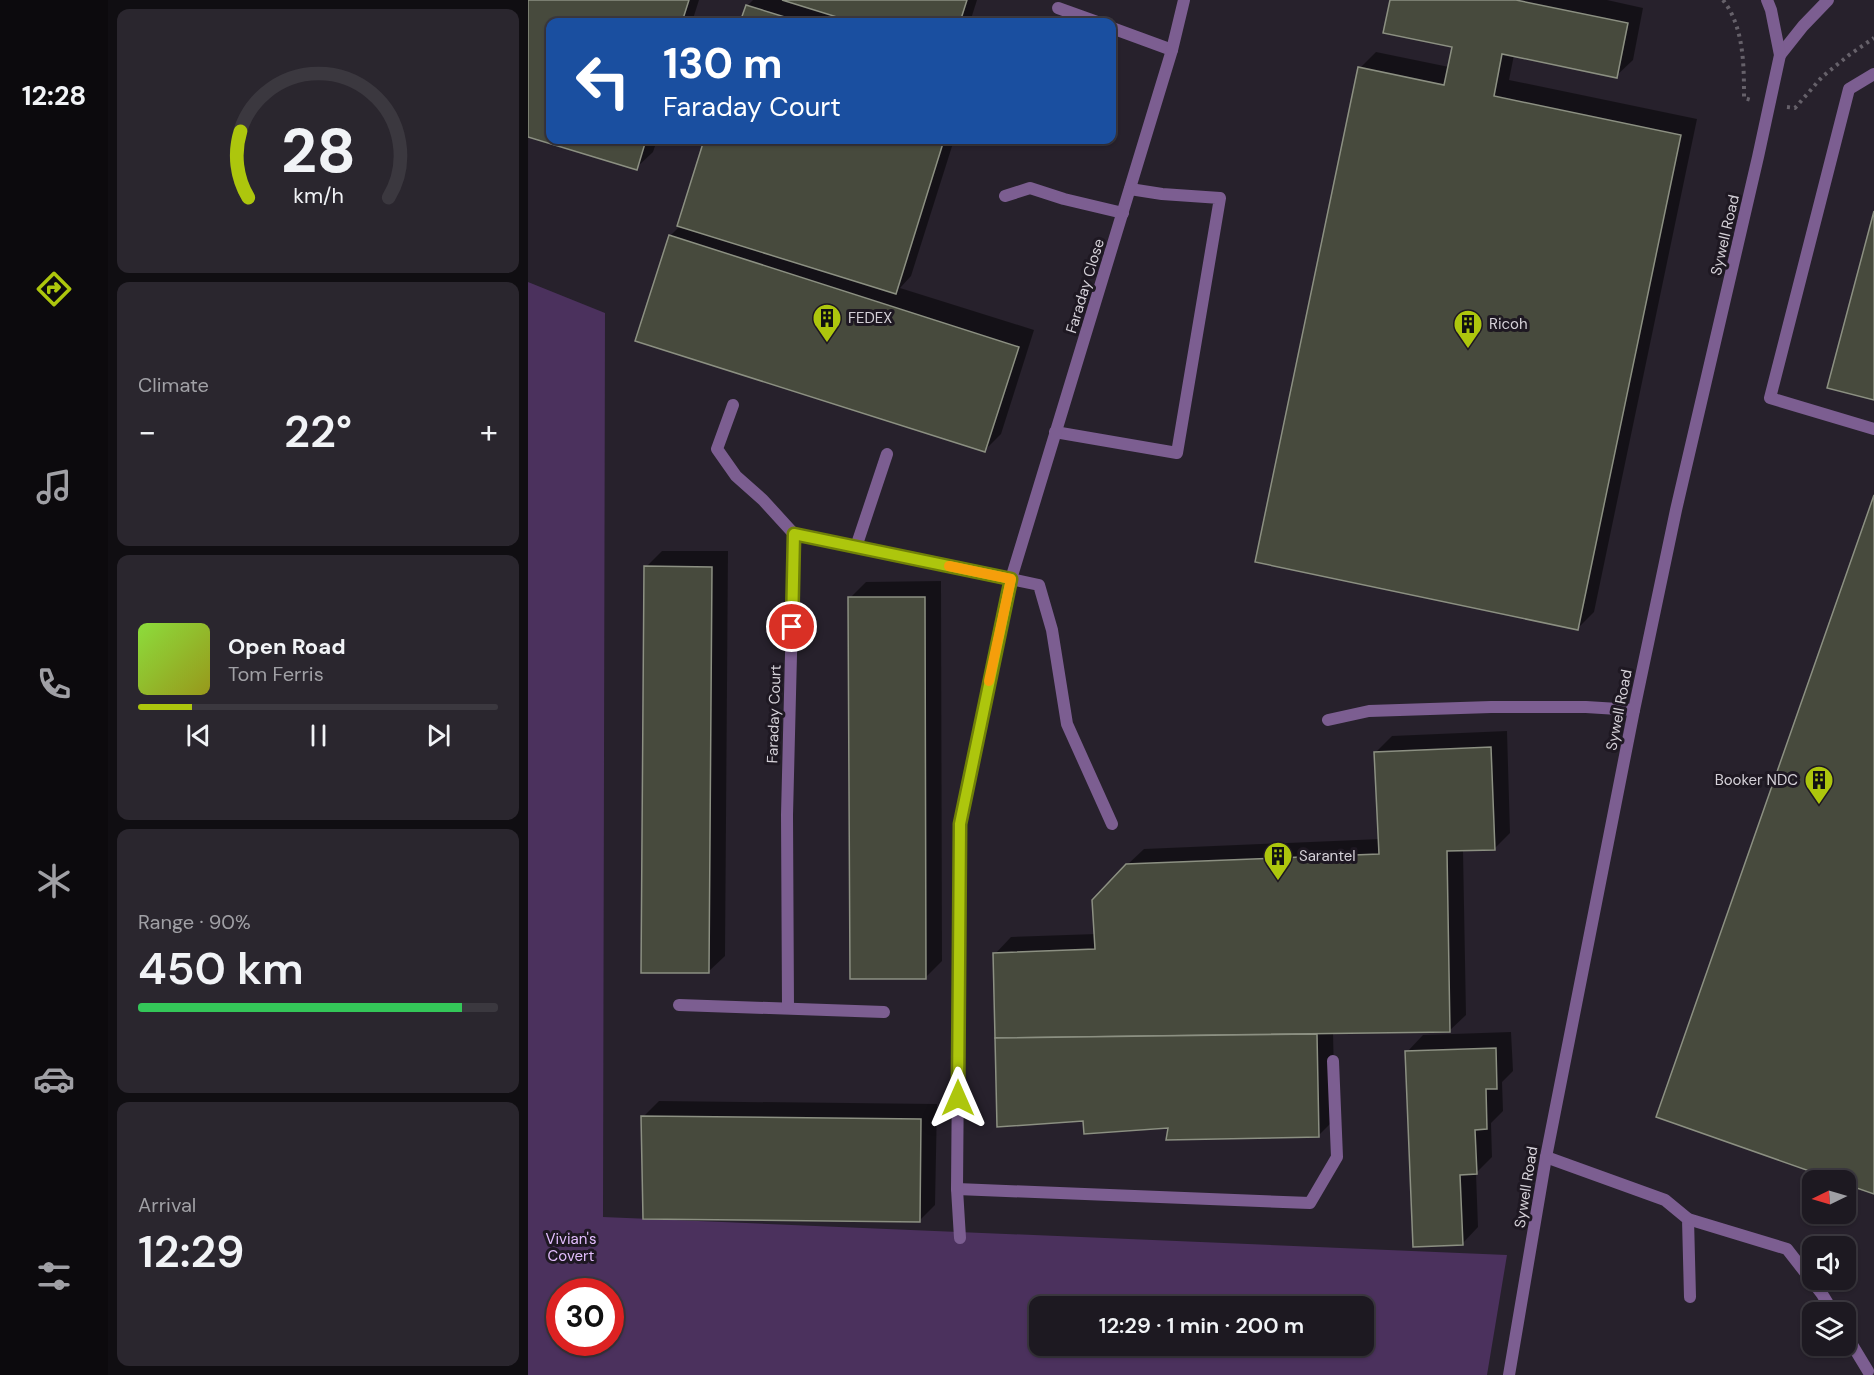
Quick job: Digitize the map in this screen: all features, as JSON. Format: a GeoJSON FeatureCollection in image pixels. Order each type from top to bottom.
{"type":"FeatureCollection","features":[{"type":"Feature","properties":{"kind":"street","name":"Faraday Close"},"geometry":{"type":"LineString","coordinates":[[960,1238],[957,1189],[960,824],[1011,579],[1172,51],[1184,0]]}},
{"type":"Feature","properties":{"kind":"street","name":"Sywell Road"},"geometry":{"type":"LineString","coordinates":[[1509,1375],[1546,1157],[1634,710],[1676,510],[1780,55],[1767,0]]}},
{"type":"Feature","properties":{"kind":"street","name":"Sywell Road"},"geometry":{"type":"LineString","coordinates":[[1780,55],[1828,0]]}},
{"type":"Feature","properties":{"kind":"street"},"geometry":{"type":"LineString","coordinates":[[1058,8],[1085,18]]}},
{"type":"Feature","properties":{"kind":"street"},"geometry":{"type":"LineString","coordinates":[[1116,30],[1172,51]]}},
{"type":"Feature","properties":{"kind":"street"},"geometry":{"type":"LineString","coordinates":[[1874,74],[1849,89],[1770,398],[1874,429]]}},
{"type":"Feature","properties":{"kind":"street"},"geometry":{"type":"LineString","coordinates":[[1005,196],[1030,188],[1123,213]]}},
{"type":"Feature","properties":{"kind":"street"},"geometry":{"type":"LineString","coordinates":[[1055,432],[1177,453],[1220,198],[1130,189]]}},
{"type":"Feature","properties":{"kind":"street"},"geometry":{"type":"LineString","coordinates":[[733,405],[717,449],[736,476],[763,500],[794,534],[1039,585],[1052,630],[1066,724],[1112,824]]}},
{"type":"Feature","properties":{"kind":"street"},"geometry":{"type":"LineString","coordinates":[[856,547],[887,454]]}},
{"type":"Feature","properties":{"kind":"street","name":"Faraday Court"},"geometry":{"type":"LineString","coordinates":[[788,1008],[787,815],[794,534]]}},
{"type":"Feature","properties":{"kind":"street"},"geometry":{"type":"LineString","coordinates":[[1328,720],[1369,711],[1391,710],[1586,707],[1634,710]]}},
{"type":"Feature","properties":{"kind":"street"},"geometry":{"type":"LineString","coordinates":[[679,1005],[884,1012]]}},
{"type":"Feature","properties":{"kind":"street"},"geometry":{"type":"LineString","coordinates":[[957,1189],[1310,1203],[1338,1157],[1333,1061]]}},
{"type":"Feature","properties":{"kind":"street"},"geometry":{"type":"LineString","coordinates":[[1546,1157],[1665,1200],[1688,1219],[1787,1249],[1827,1302]]}},
{"type":"Feature","properties":{"kind":"street"},"geometry":{"type":"LineString","coordinates":[[1688,1219],[1690,1297]]}},
{"type":"Feature","properties":{"kind":"street"},"geometry":{"type":"LineString","coordinates":[[1856,1351],[1868,1371]]}},
{"type":"Feature","properties":{"kind":"path"},"geometry":{"type":"LineString","coordinates":[[1723,0],[1737,30],[1744,62],[1743,98],[1755,100]]}},
{"type":"Feature","properties":{"kind":"path"},"geometry":{"type":"LineString","coordinates":[[1783,106],[1795,108],[1822,77],[1874,38]]}},
{"type":"Feature","properties":{"kind":"green space","name":"Vivian's Covert"},"geometry":{"type":"Polygon","coordinates":[[[528,282],[605,313],[603,1217],[1507,1255],[1487,1375],[528,1375],[528,282]]]}},
{"type":"Feature","properties":{"kind":"building"},"geometry":{"type":"Polygon","coordinates":[[[528,0],[689,0],[683,18],[546,18],[546,142],[528,137],[528,0]]]}},
{"type":"Feature","properties":{"kind":"building"},"geometry":{"type":"Polygon","coordinates":[[[782,0],[967,0],[961,18],[840,18],[782,0]]]}},
{"type":"Feature","properties":{"kind":"building","name":"Ricoh"},"geometry":{"type":"Polygon","coordinates":[[[1390,0],[1516,0],[1628,23],[1617,78],[1502,54],[1494,96],[1681,135],[1578,630],[1255,562],[1358,67],[1444,85],[1452,47],[1383,33],[1390,0]]]}},
{"type":"Feature","properties":{"kind":"building"},"geometry":{"type":"Polygon","coordinates":[[[746,5],[788,18],[741,18],[746,5]]]}},
{"type":"Feature","properties":{"kind":"building"},"geometry":{"type":"Polygon","coordinates":[[[551,144],[645,144],[637,170],[551,144]]]}},
{"type":"Feature","properties":{"kind":"building"},"geometry":{"type":"Polygon","coordinates":[[[703,144],[943,144],[896,294],[677,226],[703,144]]]}},
{"type":"Feature","properties":{"kind":"building"},"geometry":{"type":"Polygon","coordinates":[[[1874,211],[1874,400],[1827,388],[1874,211]]]}},
{"type":"Feature","properties":{"kind":"building","name":"FEDEX"},"geometry":{"type":"Polygon","coordinates":[[[669,235],[1019,347],[985,452],[635,341],[669,235]]]}},
{"type":"Feature","properties":{"kind":"building","name":"Booker NDC"},"geometry":{"type":"Polygon","coordinates":[[[1874,495],[1874,1194],[1856,1188],[1856,1170],[1807,1170],[1656,1117],[1874,495]]]}},
{"type":"Feature","properties":{"kind":"building"},"geometry":{"type":"Polygon","coordinates":[[[644,566],[712,567],[709,973],[641,973],[644,566]]]}},
{"type":"Feature","properties":{"kind":"building"},"geometry":{"type":"Polygon","coordinates":[[[848,597],[925,597],[926,979],[850,979],[848,597]]]}},
{"type":"Feature","properties":{"kind":"building","name":"Sarantel"},"geometry":{"type":"Polygon","coordinates":[[[1491,747],[1495,850],[1447,851],[1450,1032],[995,1038],[993,953],[1095,949],[1092,900],[1126,864],[1379,854],[1374,752],[1491,747]]]}},
{"type":"Feature","properties":{"kind":"building"},"geometry":{"type":"Polygon","coordinates":[[[1317,1034],[1319,1137],[1166,1140],[1168,1128],[1084,1134],[1083,1121],[997,1127],[995,1038],[1317,1034]]]}},
{"type":"Feature","properties":{"kind":"building"},"geometry":{"type":"Polygon","coordinates":[[[1496,1048],[1497,1089],[1486,1089],[1487,1129],[1475,1130],[1477,1174],[1460,1175],[1463,1245],[1413,1247],[1405,1051],[1496,1048]]]}},
{"type":"Feature","properties":{"kind":"building"},"geometry":{"type":"Polygon","coordinates":[[[641,1116],[921,1119],[920,1222],[643,1219],[641,1116]]]}},
{"type":"Feature","properties":{"kind":"slow traffic"},"geometry":{"type":"LineString","coordinates":[[949,566],[1011,579],[989,681]]}},
{"type":"Feature","properties":{"kind":"place","name":"FEDEX"},"geometry":{"type":"Point","coordinates":[827,344]}},
{"type":"Feature","properties":{"kind":"place","name":"Ricoh"},"geometry":{"type":"Point","coordinates":[1468,350]}},
{"type":"Feature","properties":{"kind":"place","name":"Booker NDC"},"geometry":{"type":"Point","coordinates":[1819,806]}},
{"type":"Feature","properties":{"kind":"place","name":"Sarantel"},"geometry":{"type":"Point","coordinates":[1278,882]}},
{"type":"Feature","properties":{"kind":"route"},"geometry":{"type":"LineString","coordinates":[[792,627],[794,534],[1011,579],[960,824],[958,1098]]}}]}
